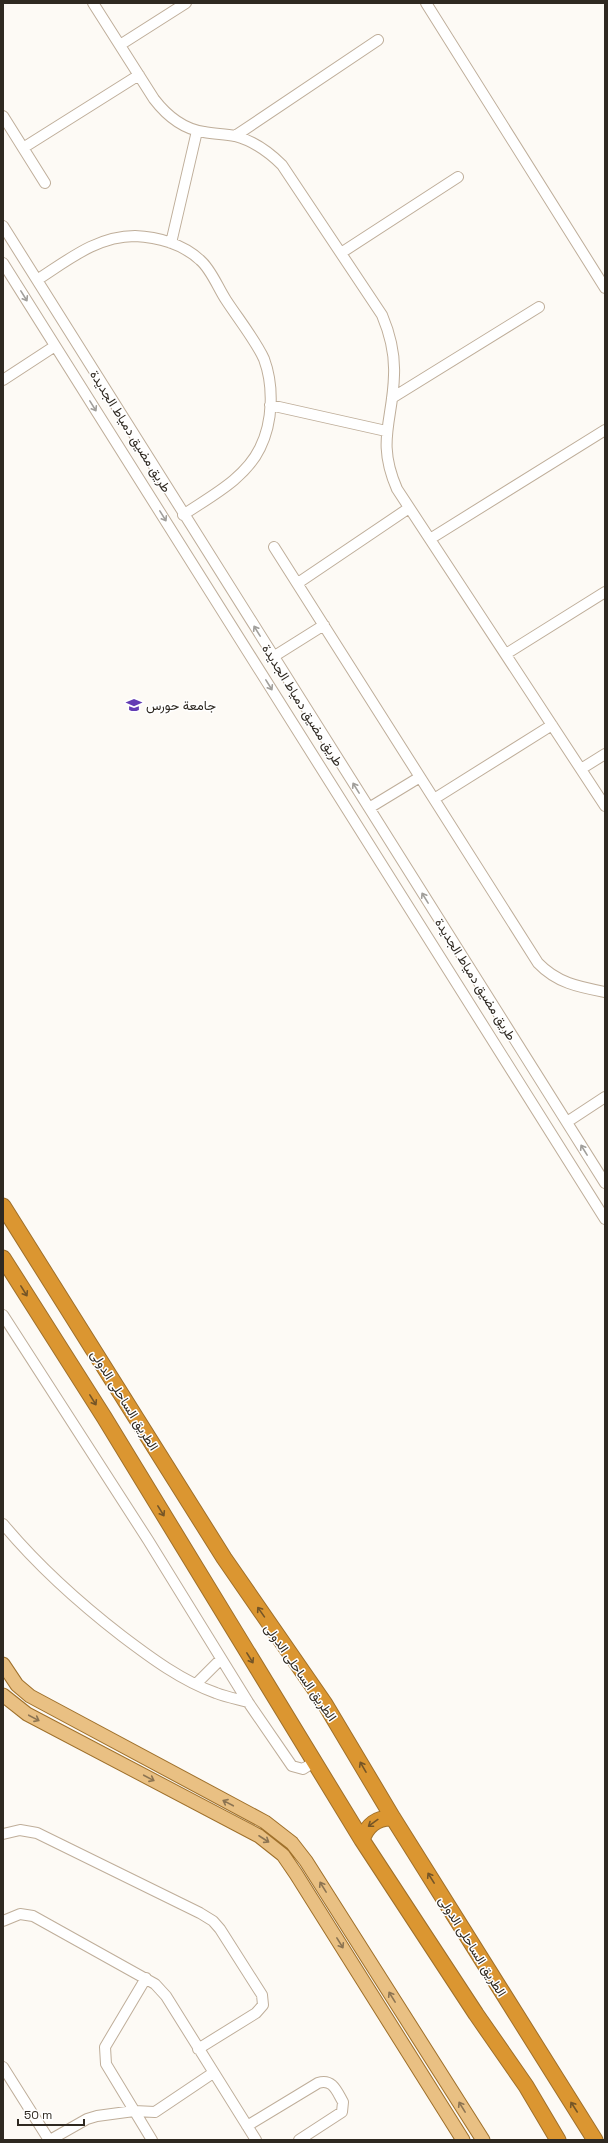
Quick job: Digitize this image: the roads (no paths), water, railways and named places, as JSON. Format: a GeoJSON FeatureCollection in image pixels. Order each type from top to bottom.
{"type":"FeatureCollection","features":[{"type":"Feature","properties":{"kind":"highway","name":"الطريق الساحلى الدولى"},"geometry":{"type":"LineString","coordinates":[[3,1206],[224,1558],[325,1704],[393,1818],[595,2140]]}},
{"type":"Feature","properties":{"kind":"highway","name":"الطريق الساحلى الدولى"},"geometry":{"type":"LineString","coordinates":[[3,1258],[104,1417],[362,1840],[476,2014],[526,2086],[558,2140]]}},
{"type":"Feature","properties":{"kind":"highway"},"geometry":{"type":"LineString","coordinates":[[362,1840],[368,1827],[373,1822],[379,1819],[393,1818]]}},
{"type":"Feature","properties":{"kind":"main road"},"geometry":{"type":"LineString","coordinates":[[3,1664],[17,1685],[30,1696],[265,1822],[292,1843],[306,1861],[483,2140]]}},
{"type":"Feature","properties":{"kind":"main road"},"geometry":{"type":"LineString","coordinates":[[3,1695],[28,1714],[258,1836],[276,1848],[296,1874],[463,2140]]}},
{"type":"Feature","properties":{"kind":"street"},"geometry":{"type":"LineString","coordinates":[[93,3],[139,75],[166,113],[181,124],[197,131],[235,136],[261,147],[282,165],[382,315],[394,362],[392,398],[386,431],[386,454],[392,477],[430,539],[605,806]]}},
{"type":"Feature","properties":{"kind":"street"},"geometry":{"type":"LineString","coordinates":[[120,45],[186,3]]}},
{"type":"Feature","properties":{"kind":"street"},"geometry":{"type":"LineString","coordinates":[[426,3],[605,288]]}},
{"type":"Feature","properties":{"kind":"street"},"geometry":{"type":"LineString","coordinates":[[235,136],[378,40]]}},
{"type":"Feature","properties":{"kind":"street"},"geometry":{"type":"LineString","coordinates":[[23,148],[139,75]]}},
{"type":"Feature","properties":{"kind":"street"},"geometry":{"type":"LineString","coordinates":[[3,116],[45,183]]}},
{"type":"Feature","properties":{"kind":"street"},"geometry":{"type":"LineString","coordinates":[[171,243],[197,131]]}},
{"type":"Feature","properties":{"kind":"street"},"geometry":{"type":"LineString","coordinates":[[341,253],[458,177]]}},
{"type":"Feature","properties":{"kind":"street","name":"طريق مضيق دمياط الجديدة"},"geometry":{"type":"LineString","coordinates":[[3,226],[183,515],[605,1183]]}},
{"type":"Feature","properties":{"kind":"street"},"geometry":{"type":"LineString","coordinates":[[37,280],[91,246],[108,240],[136,236],[154,238],[171,243],[201,260],[263,358],[270,386],[270,404],[264,438],[247,467],[230,482],[183,515]]}},
{"type":"Feature","properties":{"kind":"street","name":"طريق مضيق دمياط الجديدة"},"geometry":{"type":"LineString","coordinates":[[3,263],[605,1218]]}},
{"type":"Feature","properties":{"kind":"street"},"geometry":{"type":"LineString","coordinates":[[392,398],[539,307]]}},
{"type":"Feature","properties":{"kind":"street"},"geometry":{"type":"LineString","coordinates":[[3,380],[55,346]]}},
{"type":"Feature","properties":{"kind":"street"},"geometry":{"type":"LineString","coordinates":[[270,404],[386,431]]}},
{"type":"Feature","properties":{"kind":"street"},"geometry":{"type":"LineString","coordinates":[[430,539],[605,430]]}},
{"type":"Feature","properties":{"kind":"street"},"geometry":{"type":"LineString","coordinates":[[126,458],[141,447]]}},
{"type":"Feature","properties":{"kind":"street"},"geometry":{"type":"LineString","coordinates":[[298,583],[410,508]]}},
{"type":"Feature","properties":{"kind":"street"},"geometry":{"type":"LineString","coordinates":[[274,547],[538,963],[550,974],[564,982],[605,992]]}},
{"type":"Feature","properties":{"kind":"street"},"geometry":{"type":"LineString","coordinates":[[506,654],[605,592]]}},
{"type":"Feature","properties":{"kind":"street"},"geometry":{"type":"LineString","coordinates":[[273,657],[324,625]]}},
{"type":"Feature","properties":{"kind":"street"},"geometry":{"type":"LineString","coordinates":[[434,799],[552,725]]}},
{"type":"Feature","properties":{"kind":"street"},"geometry":{"type":"LineString","coordinates":[[581,769],[605,754]]}},
{"type":"Feature","properties":{"kind":"street"},"geometry":{"type":"LineString","coordinates":[[369,808],[420,777]]}},
{"type":"Feature","properties":{"kind":"street"},"geometry":{"type":"LineString","coordinates":[[509,1065],[524,1054]]}},
{"type":"Feature","properties":{"kind":"street"},"geometry":{"type":"LineString","coordinates":[[567,1122],[605,1097]]}},
{"type":"Feature","properties":{"kind":"street"},"geometry":{"type":"LineString","coordinates":[[3,1314],[148,1540],[248,1702],[292,1766],[303,1769],[314,1762]]}},
{"type":"Feature","properties":{"kind":"street"},"geometry":{"type":"LineString","coordinates":[[3,1524],[29,1555],[79,1602],[148,1656],[196,1684],[216,1693],[248,1702]]}},
{"type":"Feature","properties":{"kind":"street"},"geometry":{"type":"LineString","coordinates":[[196,1684],[221,1659]]}},
{"type":"Feature","properties":{"kind":"street"},"geometry":{"type":"LineString","coordinates":[[3,1834],[20,1830],[37,1833],[200,1913],[216,1925],[262,1995],[263,2002],[261,2008],[256,2014],[198,2049]]}},
{"type":"Feature","properties":{"kind":"street"},"geometry":{"type":"LineString","coordinates":[[3,1921],[20,1914],[33,1916],[146,1978],[163,1991],[256,2140]]}},
{"type":"Feature","properties":{"kind":"street"},"geometry":{"type":"LineString","coordinates":[[146,1978],[105,2051],[106,2064],[152,2140]]}},
{"type":"Feature","properties":{"kind":"street"},"geometry":{"type":"LineString","coordinates":[[3,2067],[49,2140],[97,2116],[134,2111],[155,2112],[214,2073]]}},
{"type":"Feature","properties":{"kind":"street"},"geometry":{"type":"LineString","coordinates":[[247,2126],[318,2083],[325,2081],[331,2083],[343,2102],[342,2112],[299,2140]]}},
{"type":"Feature","properties":{"kind":"place","name":"جامعة حورس"},"geometry":{"type":"Point","coordinates":[134,705]}}]}
